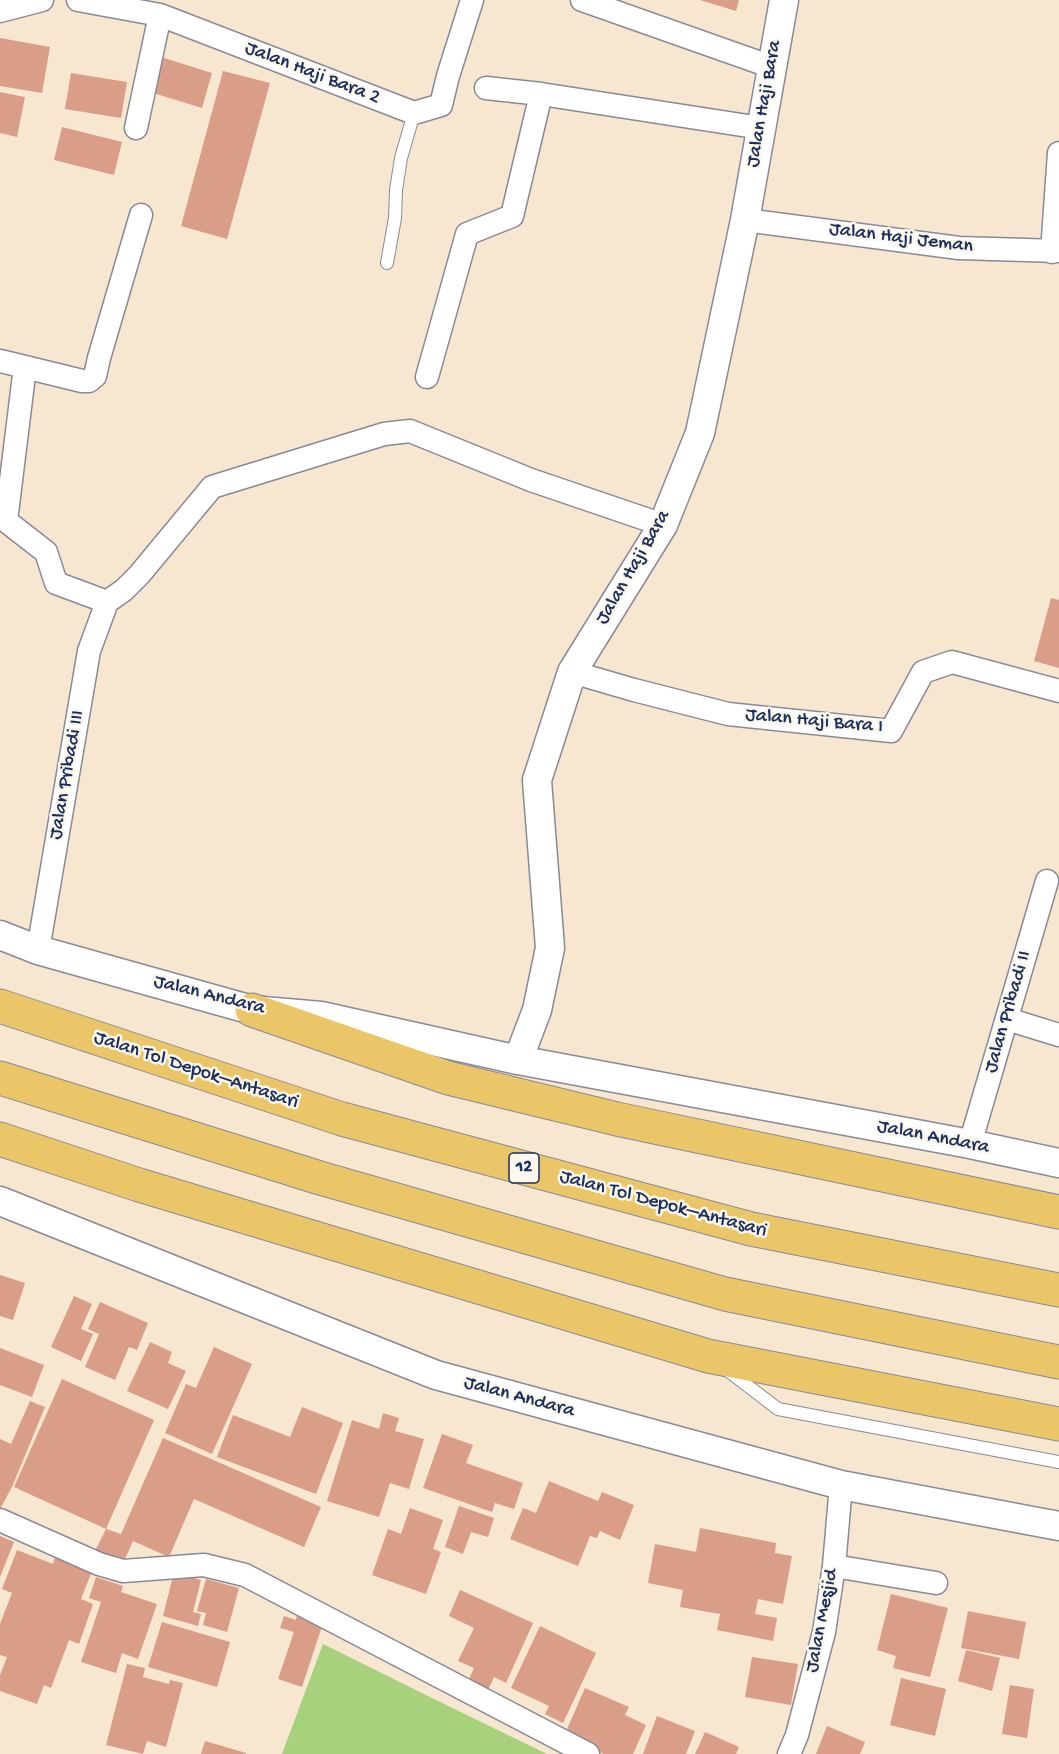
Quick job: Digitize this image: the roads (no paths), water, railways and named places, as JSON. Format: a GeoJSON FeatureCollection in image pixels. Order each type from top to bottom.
{"type":"FeatureCollection","features":[{"type":"Feature","properties":{"kind":"highway","name":"Jalan Tol Depok–Antasari"},"geometry":{"type":"LineString","coordinates":[[0,1006],[342,1119],[739,1226],[1059,1290]]}},
{"type":"Feature","properties":{"kind":"highway"},"geometry":{"type":"LineString","coordinates":[[252,1010],[448,1078],[617,1119],[1059,1212]]}},
{"type":"Feature","properties":{"kind":"highway"},"geometry":{"type":"LineString","coordinates":[[0,1078],[320,1178],[725,1294],[1059,1362]]}},
{"type":"Feature","properties":{"kind":"highway"},"geometry":{"type":"LineString","coordinates":[[0,1139],[139,1185],[708,1356],[1059,1424]]}},
{"type":"Feature","properties":{"kind":"street"},"geometry":{"type":"LineString","coordinates":[[0,11],[42,0]]}},
{"type":"Feature","properties":{"kind":"street","name":"Jalan Haji Bara 2"},"geometry":{"type":"LineString","coordinates":[[78,0],[160,15],[414,113]]}},
{"type":"Feature","properties":{"kind":"street"},"geometry":{"type":"LineString","coordinates":[[414,113],[441,105],[472,0]]}},
{"type":"Feature","properties":{"kind":"street"},"geometry":{"type":"LineString","coordinates":[[582,0],[772,67]]}},
{"type":"Feature","properties":{"kind":"street","name":"Jalan Haji Bara"},"geometry":{"type":"LineString","coordinates":[[518,1060],[537,1010],[550,948],[537,780],[572,672],[663,525],[700,433],[744,220],[784,0]]}},
{"type":"Feature","properties":{"kind":"street"},"geometry":{"type":"LineString","coordinates":[[136,128],[160,15]]}},
{"type":"Feature","properties":{"kind":"street"},"geometry":{"type":"LineString","coordinates":[[486,88],[541,94],[761,128]]}},
{"type":"Feature","properties":{"kind":"street"},"geometry":{"type":"LineString","coordinates":[[427,377],[467,234],[512,216],[541,94]]}},
{"type":"Feature","properties":{"kind":"street"},"geometry":{"type":"LineString","coordinates":[[1056,251],[1059,153]]}},
{"type":"Feature","properties":{"kind":"street"},"geometry":{"type":"LineString","coordinates":[[0,361],[82,381],[89,381],[95,376],[141,215]]}},
{"type":"Feature","properties":{"kind":"street","name":"Jalan Haji Jeman"},"geometry":{"type":"LineString","coordinates":[[744,220],[959,248],[1056,251]]}},
{"type":"Feature","properties":{"kind":"street"},"geometry":{"type":"LineString","coordinates":[[25,367],[6,521],[46,552],[56,583],[107,602],[124,590],[138,575],[212,487],[384,434],[410,431],[531,480],[663,525]]}},
{"type":"Feature","properties":{"kind":"street","name":"Jalan Pribadi III"},"geometry":{"type":"LineString","coordinates":[[38,950],[89,651],[107,602]]}},
{"type":"Feature","properties":{"kind":"street","name":"Jalan Haji Bara I"},"geometry":{"type":"LineString","coordinates":[[572,672],[728,714],[891,731],[923,672],[952,662],[1059,692]]}},
{"type":"Feature","properties":{"kind":"street","name":"Jalan Pribadi II"},"geometry":{"type":"LineString","coordinates":[[970,1144],[1047,880]]}},
{"type":"Feature","properties":{"kind":"street","name":"Jalan Andara"},"geometry":{"type":"LineString","coordinates":[[0,935],[38,950],[252,1010],[321,1016],[518,1060],[970,1144],[1059,1163]]}},
{"type":"Feature","properties":{"kind":"street"},"geometry":{"type":"LineString","coordinates":[[1007,1019],[1059,1035]]}},
{"type":"Feature","properties":{"kind":"street","name":"Jalan Andara"},"geometry":{"type":"LineString","coordinates":[[0,1201],[436,1375],[841,1485],[1059,1526]]}},
{"type":"Feature","properties":{"kind":"street","name":"Jalan Mesjid"},"geometry":{"type":"LineString","coordinates":[[789,1754],[797,1735],[824,1632],[834,1566],[841,1485]]}},
{"type":"Feature","properties":{"kind":"street"},"geometry":{"type":"LineString","coordinates":[[0,1520],[99,1564],[123,1571],[204,1565],[245,1575],[588,1754]]}},
{"type":"Feature","properties":{"kind":"street"},"geometry":{"type":"LineString","coordinates":[[834,1566],[936,1583]]}},
{"type":"Feature","properties":{"kind":"lane"},"geometry":{"type":"LineString","coordinates":[[387,263],[395,218],[401,158],[414,113]]}},
{"type":"Feature","properties":{"kind":"lane"},"geometry":{"type":"LineString","coordinates":[[708,1356],[778,1409],[1059,1462]]}}]}
